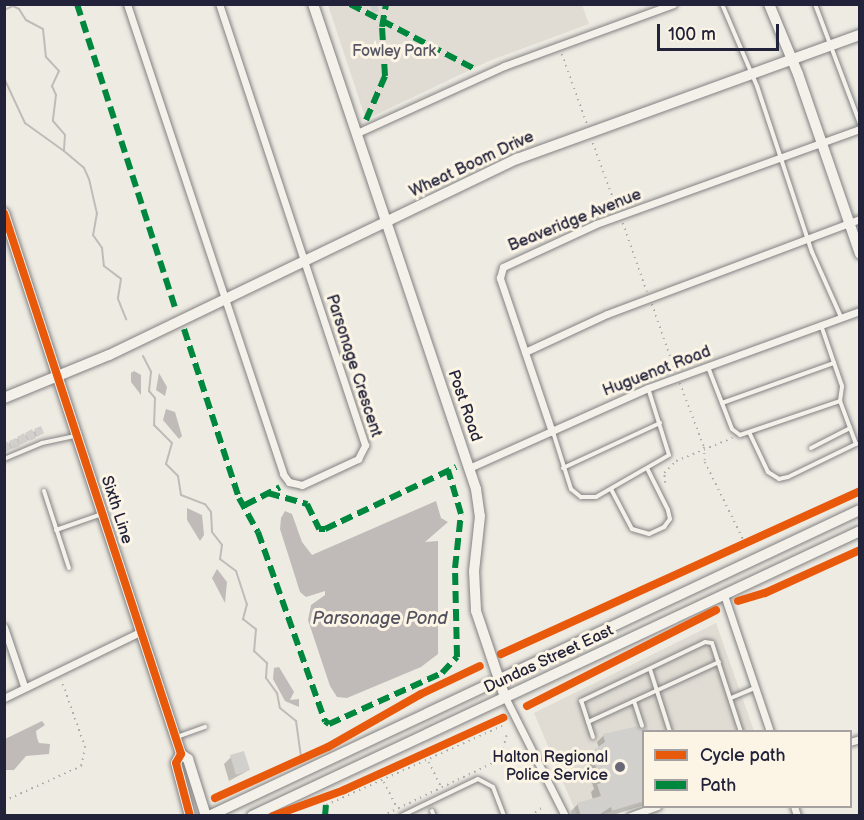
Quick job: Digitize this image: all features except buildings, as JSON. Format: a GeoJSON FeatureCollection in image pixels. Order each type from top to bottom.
{"type":"FeatureCollection","features":[{"type":"Feature","properties":{"kind":"street"},"geometry":{"type":"LineString","coordinates":[[127,4],[224,297]]}},
{"type":"Feature","properties":{"kind":"street"},"geometry":{"type":"LineString","coordinates":[[219,4],[304,260]]}},
{"type":"Feature","properties":{"kind":"street","name":"Post Road"},"geometry":{"type":"LineString","coordinates":[[313,4],[469,468],[480,516],[474,570],[476,611],[505,697],[566,816]]}},
{"type":"Feature","properties":{"kind":"street"},"geometry":{"type":"LineString","coordinates":[[357,134],[504,66],[673,4]]}},
{"type":"Feature","properties":{"kind":"street"},"geometry":{"type":"LineString","coordinates":[[769,4],[792,59],[860,254]]}},
{"type":"Feature","properties":{"kind":"street","name":"Wheat Boom Drive"},"geometry":{"type":"LineString","coordinates":[[4,398],[110,353],[224,297],[557,142],[860,35]]}},
{"type":"Feature","properties":{"kind":"street","name":"Beaveridge Avenue"},"geometry":{"type":"LineString","coordinates":[[552,432],[500,278],[508,263],[596,224],[781,158],[860,127]]}},
{"type":"Feature","properties":{"kind":"street","name":"Sixth Line"},"geometry":{"type":"LineString","coordinates":[[4,213],[181,754],[188,759],[208,816]]}},
{"type":"Feature","properties":{"kind":"street"},"geometry":{"type":"LineString","coordinates":[[525,352],[617,310],[860,219]]}},
{"type":"Feature","properties":{"kind":"street","name":"Parsonage Crescent"},"geometry":{"type":"LineString","coordinates":[[224,297],[284,474],[293,485],[306,484],[358,459],[365,449],[304,260]]}},
{"type":"Feature","properties":{"kind":"street","name":"Huguenot Road"},"geometry":{"type":"LineString","coordinates":[[469,468],[648,388],[860,311]]}},
{"type":"Feature","properties":{"kind":"street","name":"Dundas Street East"},"geometry":{"type":"LineString","coordinates":[[208,816],[498,677],[860,510]]}},
{"type":"Feature","properties":{"kind":"street","name":"Dundas Street East"},"geometry":{"type":"LineString","coordinates":[[252,816],[860,531]]}},
{"type":"Feature","properties":{"kind":"street"},"geometry":{"type":"LineString","coordinates":[[724,595],[769,730]]}},
{"type":"Feature","properties":{"kind":"street"},"geometry":{"type":"LineString","coordinates":[[4,627],[24,686]]}},
{"type":"Feature","properties":{"kind":"street"},"geometry":{"type":"LineString","coordinates":[[4,698],[24,686],[142,631]]}},
{"type":"Feature","properties":{"kind":"street","name":"Sixth Line"},"geometry":{"type":"LineString","coordinates":[[181,754],[176,763],[190,816]]}},
{"type":"Feature","properties":{"kind":"street"},"geometry":{"type":"LineString","coordinates":[[630,816],[654,808]]}},
{"type":"Feature","properties":{"kind":"lane"},"geometry":{"type":"LineString","coordinates":[[722,4],[752,73],[808,240],[842,318]]}},
{"type":"Feature","properties":{"kind":"lane"},"geometry":{"type":"LineString","coordinates":[[815,4],[860,127]]}},
{"type":"Feature","properties":{"kind":"lane"},"geometry":{"type":"LineString","coordinates":[[750,434],[768,472],[779,479],[856,444],[840,401],[842,386],[821,325]]}},
{"type":"Feature","properties":{"kind":"lane"},"geometry":{"type":"LineString","coordinates":[[722,403],[834,363]]}},
{"type":"Feature","properties":{"kind":"lane"},"geometry":{"type":"LineString","coordinates":[[708,366],[732,429],[740,435],[750,434],[840,401]]}},
{"type":"Feature","properties":{"kind":"lane"},"geometry":{"type":"LineString","coordinates":[[552,432],[571,489],[580,497],[593,498],[648,470],[669,455],[648,388]]}},
{"type":"Feature","properties":{"kind":"lane"},"geometry":{"type":"LineString","coordinates":[[563,468],[660,423]]}},
{"type":"Feature","properties":{"kind":"lane"},"geometry":{"type":"LineString","coordinates":[[811,448],[850,428]]}},
{"type":"Feature","properties":{"kind":"lane"},"geometry":{"type":"LineString","coordinates":[[4,459],[52,440],[77,436]]}},
{"type":"Feature","properties":{"kind":"lane"},"geometry":{"type":"LineString","coordinates":[[611,489],[632,529],[640,534],[664,527],[669,519],[668,510],[648,470]]}},
{"type":"Feature","properties":{"kind":"lane"},"geometry":{"type":"LineString","coordinates":[[44,491],[69,568]]}},
{"type":"Feature","properties":{"kind":"lane"},"geometry":{"type":"LineString","coordinates":[[56,530],[103,514]]}},
{"type":"Feature","properties":{"kind":"lane"},"geometry":{"type":"LineString","coordinates":[[593,737],[581,701],[705,642],[712,644],[740,730]]}},
{"type":"Feature","properties":{"kind":"lane"},"geometry":{"type":"LineString","coordinates":[[588,722],[719,662]]}},
{"type":"Feature","properties":{"kind":"lane"},"geometry":{"type":"LineString","coordinates":[[650,669],[669,730]]}},
{"type":"Feature","properties":{"kind":"lane"},"geometry":{"type":"LineString","coordinates":[[730,698],[756,687]]}},
{"type":"Feature","properties":{"kind":"lane"},"geometry":{"type":"LineString","coordinates":[[634,700],[642,726]]}},
{"type":"Feature","properties":{"kind":"lane"},"geometry":{"type":"LineString","coordinates":[[176,738],[205,727]]}},
{"type":"Feature","properties":{"kind":"lane"},"geometry":{"type":"LineString","coordinates":[[401,816],[478,779],[492,787],[504,816]]}},
{"type":"Feature","properties":{"kind":"path"},"geometry":{"type":"LineString","coordinates":[[562,54],[587,125]]}},
{"type":"Feature","properties":{"kind":"path"},"geometry":{"type":"LineString","coordinates":[[591,136],[619,212]]}},
{"type":"Feature","properties":{"kind":"path"},"geometry":{"type":"LineString","coordinates":[[621,219],[648,295]]}},
{"type":"Feature","properties":{"kind":"path"},"geometry":{"type":"LineString","coordinates":[[651,303],[676,373]]}},
{"type":"Feature","properties":{"kind":"path"},"geometry":{"type":"LineString","coordinates":[[681,385],[704,447],[705,462],[746,545]]}},
{"type":"Feature","properties":{"kind":"path"},"geometry":{"type":"LineString","coordinates":[[665,483],[663,476],[668,468],[704,447],[740,435]]}},
{"type":"Feature","properties":{"kind":"path"},"geometry":{"type":"LineString","coordinates":[[4,801],[81,766],[85,748],[61,680]]}},
{"type":"Feature","properties":{"kind":"path"},"geometry":{"type":"LineString","coordinates":[[326,805],[384,782],[502,726]]}},
{"type":"Feature","properties":{"kind":"path"},"geometry":{"type":"LineString","coordinates":[[382,816],[499,760],[507,734]]}},
{"type":"Feature","properties":{"kind":"path"},"geometry":{"type":"LineString","coordinates":[[429,761],[441,787]]}},
{"type":"Feature","properties":{"kind":"path"},"geometry":{"type":"LineString","coordinates":[[384,782],[397,808]]}},
{"type":"Feature","properties":{"kind":"path"},"geometry":{"type":"LineString","coordinates":[[530,816],[543,807]]}},
{"type":"Feature","properties":{"kind":"shaded area"},"geometry":{"type":"Polygon","coordinates":[[[716,623],[754,730],[642,730],[642,801],[601,815],[577,815],[534,713],[716,623]]]}},
{"type":"Feature","properties":{"kind":"green space","name":"Fowley Park"},"geometry":{"type":"Polygon","coordinates":[[[328,5],[582,5],[589,24],[489,61],[369,118],[365,117],[328,5]]]}},
{"type":"Feature","properties":{"kind":"water"},"geometry":{"type":"Polygon","coordinates":[[[134,371],[141,375],[141,395],[131,382],[131,373],[134,371]]]}},
{"type":"Feature","properties":{"kind":"water"},"geometry":{"type":"Polygon","coordinates":[[[159,373],[167,387],[165,396],[156,390],[159,373]]]}},
{"type":"Feature","properties":{"kind":"water"},"geometry":{"type":"Polygon","coordinates":[[[166,409],[175,412],[182,436],[179,439],[163,420],[166,409]]]}},
{"type":"Feature","properties":{"kind":"water","name":"Parsonage Pond"},"geometry":{"type":"Polygon","coordinates":[[[436,501],[441,518],[448,522],[425,542],[438,541],[438,654],[421,667],[347,698],[337,697],[330,686],[308,620],[311,605],[325,595],[325,591],[306,597],[300,592],[280,529],[281,518],[285,511],[292,514],[302,542],[312,555],[436,501]]]}},
{"type":"Feature","properties":{"kind":"water"},"geometry":{"type":"Polygon","coordinates":[[[187,508],[202,515],[204,535],[200,541],[187,520],[187,508]]]}},
{"type":"Feature","properties":{"kind":"water"},"geometry":{"type":"Polygon","coordinates":[[[217,569],[227,582],[225,603],[212,578],[217,569]]]}},
{"type":"Feature","properties":{"kind":"water"},"geometry":{"type":"Polygon","coordinates":[[[279,667],[294,692],[290,700],[299,699],[299,707],[285,701],[273,679],[274,668],[279,667]]]}},
{"type":"Feature","properties":{"kind":"water"},"geometry":{"type":"Polygon","coordinates":[[[42,721],[45,725],[36,731],[37,738],[39,743],[50,744],[49,754],[26,756],[14,770],[5,770],[5,739],[42,721]]]}},
{"type":"Feature","properties":{"kind":"waterway"},"geometry":{"type":"LineString","coordinates":[[4,10],[13,6],[19,9],[26,20],[43,29],[46,57],[59,71],[52,86],[56,95],[53,121],[65,135],[64,151],[84,168],[89,179],[97,213],[93,235],[102,248],[104,266],[121,279],[118,299],[126,319]]}},
{"type":"Feature","properties":{"kind":"waterway"},"geometry":{"type":"LineString","coordinates":[[4,78],[25,123],[64,151]]}},
{"type":"Feature","properties":{"kind":"waterway"},"geometry":{"type":"LineString","coordinates":[[143,356],[151,372],[149,391],[155,398],[154,425],[172,443],[166,464],[178,476],[181,495],[205,504],[211,512],[212,532],[222,545],[220,559],[236,571],[247,604],[243,619],[256,629],[254,651],[267,663],[266,678],[277,693],[280,708],[296,721],[301,755]]}},
{"type":"Feature","properties":{"kind":"marked path"},"geometry":{"type":"LineString","coordinates":[[77,4],[175,307]]}},
{"type":"Feature","properties":{"kind":"marked path"},"geometry":{"type":"LineString","coordinates":[[350,4],[475,69]]}},
{"type":"Feature","properties":{"kind":"marked path"},"geometry":{"type":"LineString","coordinates":[[366,120],[385,76],[382,27],[386,4]]}},
{"type":"Feature","properties":{"kind":"marked path"},"geometry":{"type":"LineString","coordinates":[[184,329],[239,498],[258,532],[325,721],[329,724],[442,673],[457,657],[455,568],[461,514],[448,470]]}},
{"type":"Feature","properties":{"kind":"marked path"},"geometry":{"type":"LineString","coordinates":[[268,493],[307,504],[319,529],[325,529],[456,467]]}},
{"type":"Feature","properties":{"kind":"marked path"},"geometry":{"type":"LineString","coordinates":[[245,505],[280,487]]}},
{"type":"Feature","properties":{"kind":"marked path"},"geometry":{"type":"LineString","coordinates":[[325,816],[326,805]]}},
{"type":"Feature","properties":{"kind":"cycle path"},"geometry":{"type":"LineString","coordinates":[[4,213],[181,754],[176,763],[190,816]]}},
{"type":"Feature","properties":{"kind":"cycle path"},"geometry":{"type":"LineString","coordinates":[[501,654],[860,491]]}},
{"type":"Feature","properties":{"kind":"cycle path"},"geometry":{"type":"LineString","coordinates":[[738,601],[765,593],[860,550]]}},
{"type":"Feature","properties":{"kind":"cycle path"},"geometry":{"type":"LineString","coordinates":[[527,706],[716,610]]}},
{"type":"Feature","properties":{"kind":"cycle path"},"geometry":{"type":"LineString","coordinates":[[215,798],[328,747],[421,694],[480,666]]}},
{"type":"Feature","properties":{"kind":"cycle path"},"geometry":{"type":"LineString","coordinates":[[273,816],[344,790],[503,718]]}},
{"type":"Feature","properties":{"kind":"place","name":"Halton Regional Police Service"},"geometry":{"type":"Point","coordinates":[620,767]}}]}
